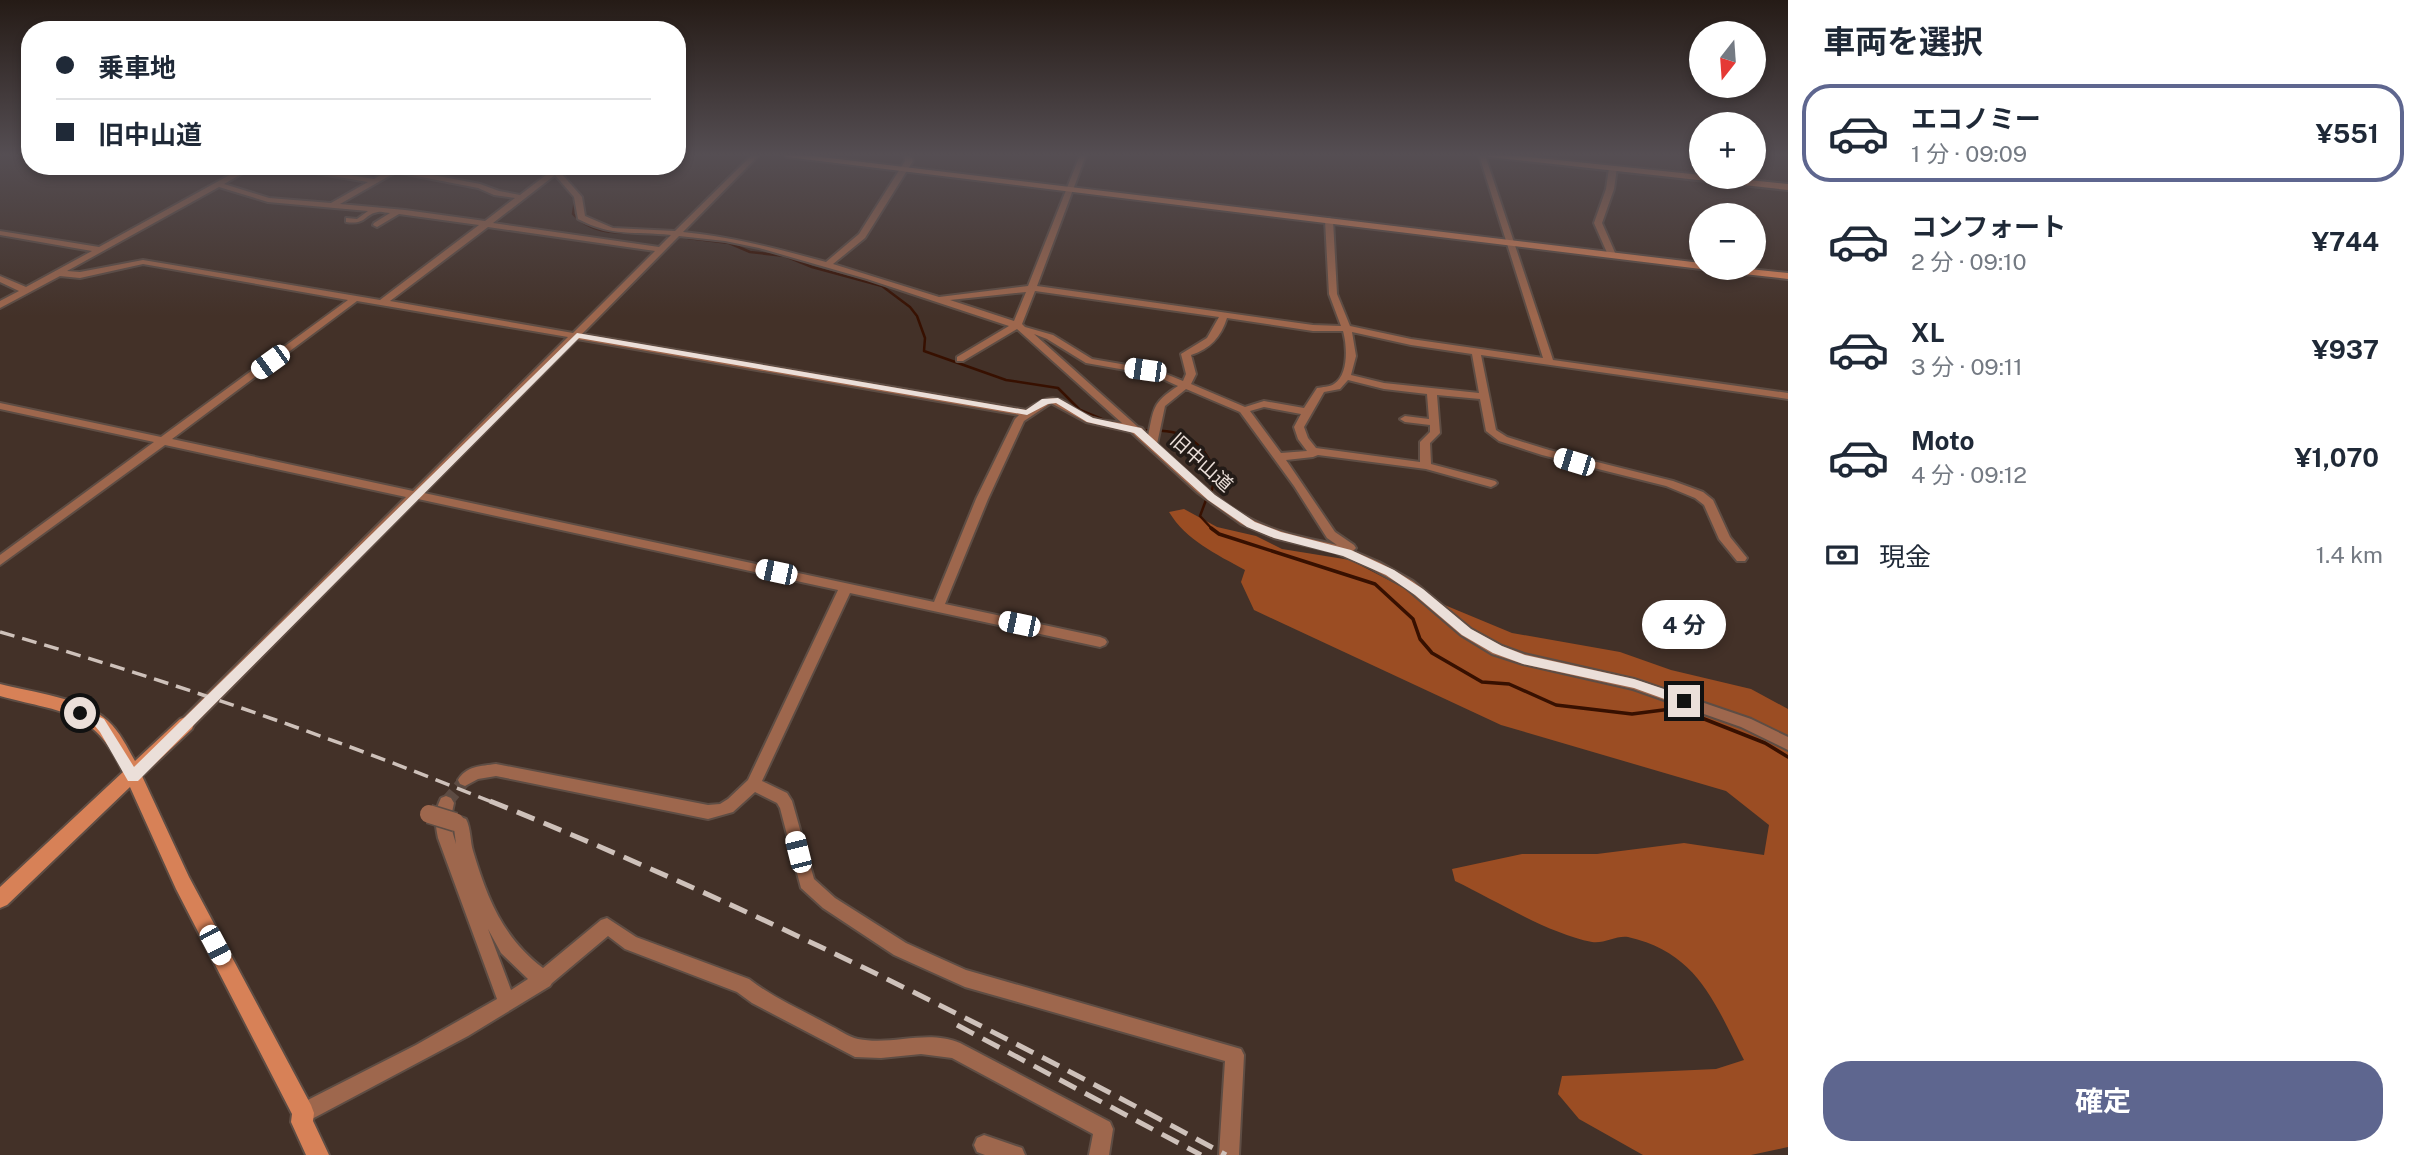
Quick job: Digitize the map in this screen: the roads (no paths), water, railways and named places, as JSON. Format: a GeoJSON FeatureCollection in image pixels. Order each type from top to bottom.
{"type":"FeatureCollection","features":[{"type":"Feature","properties":{"kind":"street"},"geometry":{"type":"LineString","coordinates":[[0,305],[175,209]]}},
{"type":"Feature","properties":{"kind":"street"},"geometry":{"type":"LineString","coordinates":[[349,220],[358,221],[376,209],[663,250]]}},
{"type":"Feature","properties":{"kind":"street"},"geometry":{"type":"LineString","coordinates":[[382,303],[506,209]]}},
{"type":"Feature","properties":{"kind":"street","name":"旧中山道"},"geometry":{"type":"LineString","coordinates":[[578,209],[583,220],[612,230],[742,242],[940,300],[1021,327],[1138,430],[1154,435],[1202,490],[1245,521],[1278,535],[1347,553],[1397,577],[1466,632],[1497,650],[1523,659],[1634,684],[1746,723],[1788,744]]}},
{"type":"Feature","properties":{"kind":"street"},"geometry":{"type":"LineString","coordinates":[[0,899],[133,777],[703,209]]}},
{"type":"Feature","properties":{"kind":"street"},"geometry":{"type":"LineString","coordinates":[[825,266],[862,236],[878,209]]}},
{"type":"Feature","properties":{"kind":"street"},"geometry":{"type":"LineString","coordinates":[[1021,327],[1030,288],[1061,209]]}},
{"type":"Feature","properties":{"kind":"street"},"geometry":{"type":"LineString","coordinates":[[1236,209],[1689,265]]}},
{"type":"Feature","properties":{"kind":"street"},"geometry":{"type":"LineString","coordinates":[[1500,209],[1549,362]]}},
{"type":"Feature","properties":{"kind":"street"},"geometry":{"type":"LineString","coordinates":[[1603,209],[1598,223],[1612,255]]}},
{"type":"Feature","properties":{"kind":"street"},"geometry":{"type":"LineString","coordinates":[[377,225],[397,212]]}},
{"type":"Feature","properties":{"kind":"street"},"geometry":{"type":"LineString","coordinates":[[1329,220],[1333,294],[1351,344],[1346,377],[1336,388],[1321,390],[1299,427],[1303,439],[1313,451],[1426,466],[1491,483]]}},
{"type":"Feature","properties":{"kind":"street"},"geometry":{"type":"LineString","coordinates":[[0,233],[100,250]]}},
{"type":"Feature","properties":{"kind":"street"},"geometry":{"type":"LineString","coordinates":[[59,273],[80,275],[144,262],[1027,413]]}},
{"type":"Feature","properties":{"kind":"street"},"geometry":{"type":"LineString","coordinates":[[1766,274],[1788,276]]}},
{"type":"Feature","properties":{"kind":"street"},"geometry":{"type":"LineString","coordinates":[[0,279],[27,291]]}},
{"type":"Feature","properties":{"kind":"street"},"geometry":{"type":"LineString","coordinates":[[940,300],[1030,288],[1313,328],[1344,328],[1398,340],[1788,396]]}},
{"type":"Feature","properties":{"kind":"street"},"geometry":{"type":"LineString","coordinates":[[0,561],[356,298]]}},
{"type":"Feature","properties":{"kind":"street"},"geometry":{"type":"LineString","coordinates":[[1154,435],[1163,400],[1186,386],[1191,369],[1186,354],[1208,345],[1224,315]]}},
{"type":"Feature","properties":{"kind":"street"},"geometry":{"type":"LineString","coordinates":[[960,359],[1021,327],[1044,333],[1089,361],[1145,370],[1244,410],[1334,539],[1394,568],[1398,571],[1397,577]]}},
{"type":"Feature","properties":{"kind":"street"},"geometry":{"type":"LineString","coordinates":[[1476,351],[1486,397],[1488,426],[1503,439],[1574,462],[1682,486],[1709,503],[1725,539],[1741,558]]}},
{"type":"Feature","properties":{"kind":"street"},"geometry":{"type":"LineString","coordinates":[[1346,377],[1384,386],[1486,397]]}},
{"type":"Feature","properties":{"kind":"street"},"geometry":{"type":"LineString","coordinates":[[1426,466],[1425,443],[1435,433],[1432,392]]}},
{"type":"Feature","properties":{"kind":"street"},"geometry":{"type":"LineString","coordinates":[[938,607],[982,499],[1020,419],[1053,400],[1090,420],[1138,430]]}},
{"type":"Feature","properties":{"kind":"street"},"geometry":{"type":"LineString","coordinates":[[1244,410],[1264,404],[1307,412]]}},
{"type":"Feature","properties":{"kind":"street"},"geometry":{"type":"LineString","coordinates":[[0,406],[1100,642]]}},
{"type":"Feature","properties":{"kind":"street"},"geometry":{"type":"LineString","coordinates":[[1405,419],[1435,423]]}},
{"type":"Feature","properties":{"kind":"street"},"geometry":{"type":"LineString","coordinates":[[1279,457],[1313,454],[1313,451]]}},
{"type":"Feature","properties":{"kind":"street"},"geometry":{"type":"LineString","coordinates":[[465,780],[486,770],[513,772],[708,812],[720,812],[731,807],[753,785],[846,587]]}},
{"type":"Feature","properties":{"kind":"street"},"geometry":{"type":"LineString","coordinates":[[0,690],[80,713],[99,722],[133,777],[165,849],[303,1113],[302,1122],[318,1155]]}},
{"type":"Feature","properties":{"kind":"street"},"geometry":{"type":"LineString","coordinates":[[753,785],[782,798],[787,806],[807,883],[817,894],[859,925],[900,949],[965,978],[1235,1055],[1228,1155]]}},
{"type":"Feature","properties":{"kind":"street"},"geometry":{"type":"LineString","coordinates":[[446,803],[442,822],[446,838],[507,1004]]}},
{"type":"Feature","properties":{"kind":"street"},"geometry":{"type":"LineString","coordinates":[[426,813],[461,824],[465,849],[501,936],[519,959],[544,980]]}},
{"type":"Feature","properties":{"kind":"street"},"geometry":{"type":"LineString","coordinates":[[303,1113],[507,1004],[577,955],[607,926],[631,943],[743,985],[769,1004],[855,1048],[881,1049],[922,1045],[954,1049],[1103,1129],[1099,1155]]}},
{"type":"Feature","properties":{"kind":"street"},"geometry":{"type":"LineString","coordinates":[[984,1145],[1015,1155]]}},
{"type":"Feature","properties":{"kind":"waterway"},"geometry":{"type":"LineString","coordinates":[[574,209],[573,214],[586,225],[617,233],[634,233]]}},
{"type":"Feature","properties":{"kind":"waterway"},"geometry":{"type":"LineString","coordinates":[[688,238],[729,243],[750,252],[785,256],[812,267],[882,286],[910,307],[917,316],[925,338],[924,351],[1006,380],[1058,388],[1080,410],[1109,422]]}},
{"type":"Feature","properties":{"kind":"waterway"},"geometry":{"type":"LineString","coordinates":[[1142,430],[1176,433],[1201,448],[1211,464],[1211,493]]}},
{"type":"Feature","properties":{"kind":"waterway"},"geometry":{"type":"LineString","coordinates":[[1206,500],[1200,516],[1211,528]]}},
{"type":"Feature","properties":{"kind":"waterway"},"geometry":{"type":"LineString","coordinates":[[1211,528],[1219,534],[1375,584],[1413,619],[1420,639],[1432,653],[1482,682],[1509,684],[1556,705],[1632,714],[1671,709],[1684,711],[1765,743],[1788,757]]}},
{"type":"Feature","properties":{"kind":"tunnel"},"geometry":{"type":"LineString","coordinates":[[446,803],[465,780]]}},
{"type":"Feature","properties":{"kind":"railway"},"geometry":{"type":"LineString","coordinates":[[0,632],[249,711],[494,803]]}},
{"type":"Feature","properties":{"kind":"railway"},"geometry":{"type":"LineString","coordinates":[[490,801],[678,881],[863,968],[1046,1059],[1226,1155]]}},
{"type":"Feature","properties":{"kind":"railway"},"geometry":{"type":"LineString","coordinates":[[957,1025],[1201,1155]]}}]}
